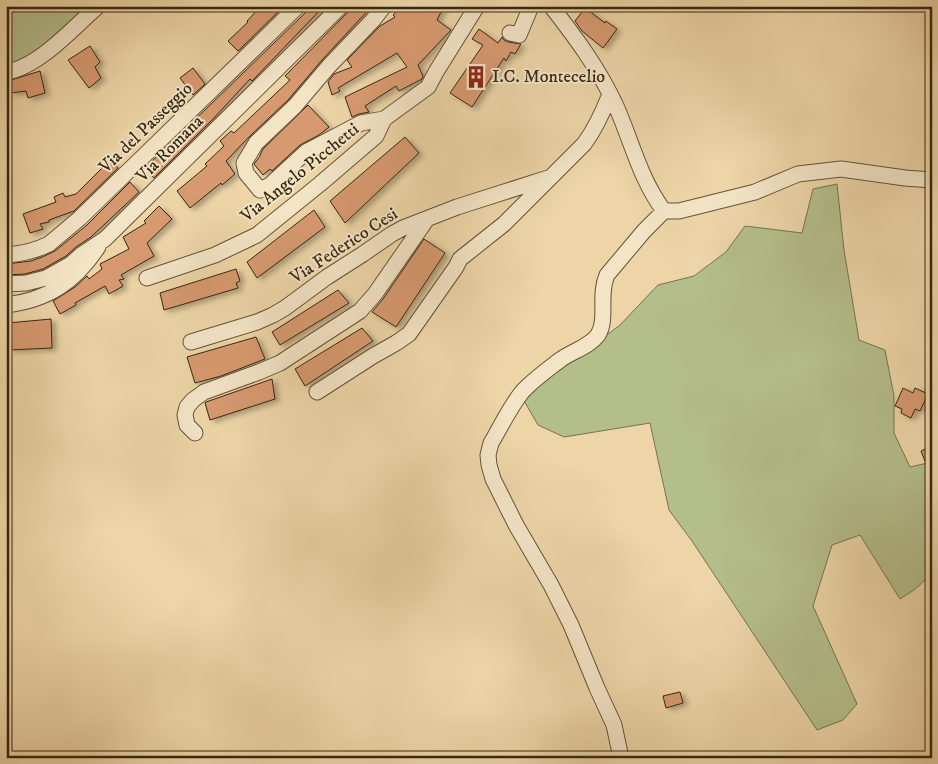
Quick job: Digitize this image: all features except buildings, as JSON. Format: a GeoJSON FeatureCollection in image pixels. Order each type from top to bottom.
{"type":"FeatureCollection","features":[{"type":"Feature","properties":{"kind":"street"},"geometry":{"type":"LineString","coordinates":[[6,72],[15,71],[40,58],[98,6]]}},
{"type":"Feature","properties":{"kind":"street","name":"Via del Passeggio"},"geometry":{"type":"LineString","coordinates":[[6,255],[29,252],[44,247],[80,218],[298,6]]}},
{"type":"Feature","properties":{"kind":"street","name":"Via Romana"},"geometry":{"type":"LineString","coordinates":[[6,284],[32,283],[46,278],[71,264],[116,230],[341,6]]}},
{"type":"Feature","properties":{"kind":"street"},"geometry":{"type":"LineString","coordinates":[[384,6],[295,106],[256,143],[244,163],[246,173],[260,190],[270,186],[306,152],[360,124],[384,119]]}},
{"type":"Feature","properties":{"kind":"street","name":"Via Angelo Picchetti"},"geometry":{"type":"LineString","coordinates":[[147,278],[215,255],[257,234],[320,184],[376,136],[384,119],[428,87],[477,6]]}},
{"type":"Feature","properties":{"kind":"street"},"geometry":{"type":"LineString","coordinates":[[510,33],[519,35],[529,11],[528,6]]}},
{"type":"Feature","properties":{"kind":"street"},"geometry":{"type":"LineString","coordinates":[[551,6],[588,55],[610,94],[646,183],[664,211]]}},
{"type":"Feature","properties":{"kind":"street"},"geometry":{"type":"LineString","coordinates":[[317,392],[409,334],[460,260],[504,224],[550,177],[574,156],[589,137],[600,118],[610,94]]}},
{"type":"Feature","properties":{"kind":"street"},"geometry":{"type":"LineString","coordinates":[[621,758],[614,725],[571,625],[551,584],[520,533],[491,473],[488,454],[494,438],[516,401],[537,378],[561,359],[589,343],[598,335],[602,325],[603,289],[608,275],[652,222],[664,211],[678,211],[755,192],[798,174],[841,169],[932,180]]}},
{"type":"Feature","properties":{"kind":"street","name":"Via Federico Cesi"},"geometry":{"type":"LineString","coordinates":[[191,342],[257,322],[273,315],[328,276],[392,234],[408,226],[462,205],[550,177]]}},
{"type":"Feature","properties":{"kind":"street"},"geometry":{"type":"LineString","coordinates":[[195,433],[187,425],[185,415],[193,400],[204,392],[274,366],[360,311],[375,294],[427,219]]}},
{"type":"Feature","properties":{"kind":"street"},"geometry":{"type":"LineString","coordinates":[[6,305],[35,300],[64,284],[78,273],[101,242]]}},
{"type":"Feature","properties":{"kind":"green space"},"geometry":{"type":"Polygon","coordinates":[[[6,6],[86,6],[47,42],[20,62],[6,65],[6,6]]]}},
{"type":"Feature","properties":{"kind":"green space"},"geometry":{"type":"Polygon","coordinates":[[[837,184],[844,250],[859,340],[885,350],[894,396],[894,433],[910,467],[932,462],[932,574],[914,590],[900,599],[860,535],[832,545],[813,606],[857,704],[843,720],[817,730],[692,541],[669,510],[650,423],[564,437],[538,425],[523,399],[555,369],[588,349],[620,325],[658,285],[694,276],[726,252],[745,226],[802,233],[813,189],[837,184]]]}},
{"type":"Feature","properties":{"kind":"place","name":"I.C. Montecelio"},"geometry":{"type":"Point","coordinates":[476,77]}}]}
